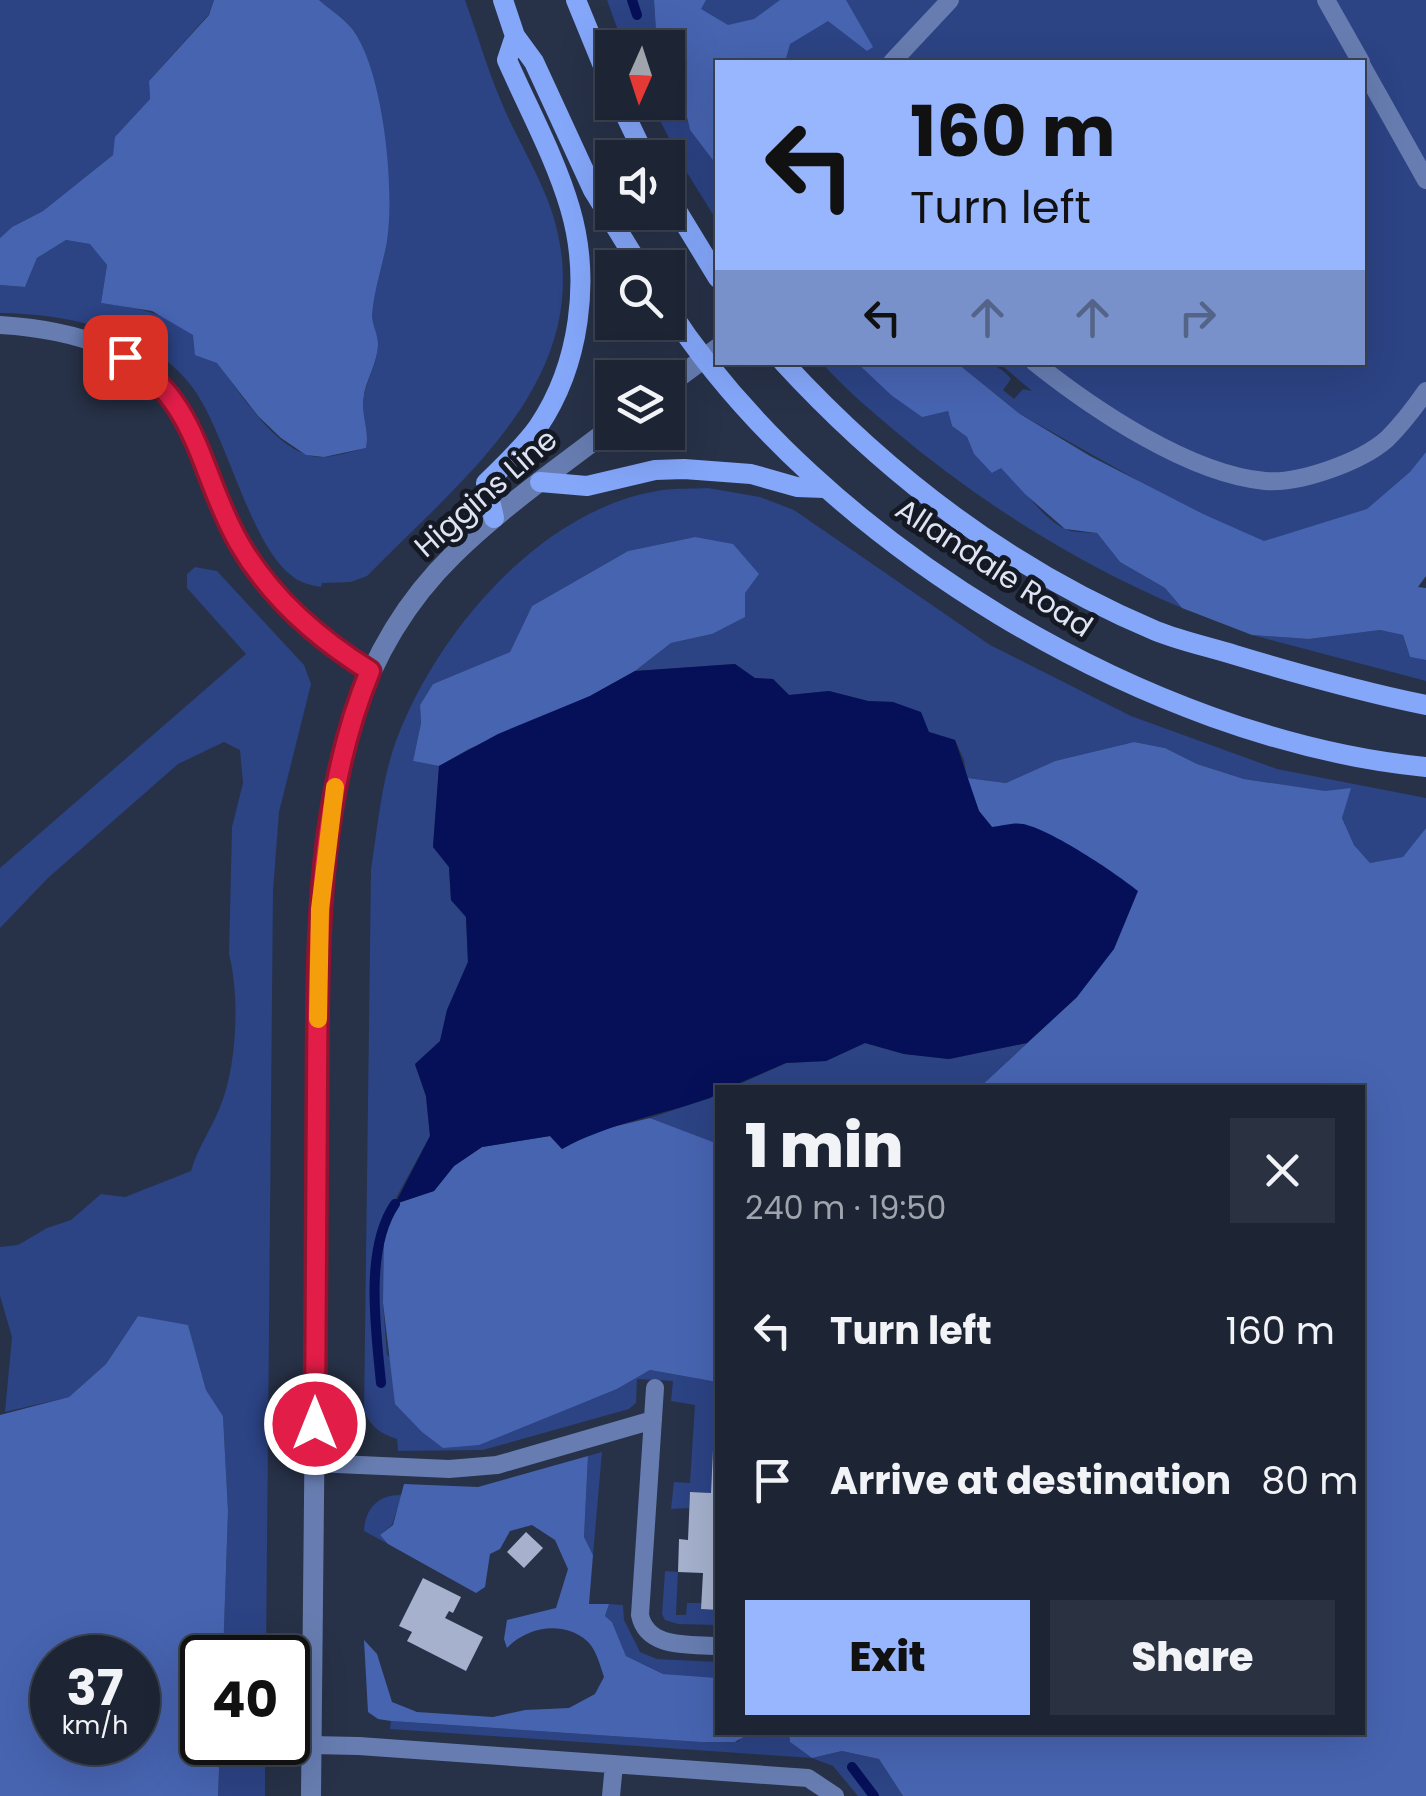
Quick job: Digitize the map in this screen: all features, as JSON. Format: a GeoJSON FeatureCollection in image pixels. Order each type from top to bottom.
{"type":"FeatureCollection","features":[{"type":"Feature","properties":{"kind":"main road"},"geometry":{"type":"LineString","coordinates":[[503,0],[515,36],[534,62],[593,190],[629,250]]}},
{"type":"Feature","properties":{"kind":"main road"},"geometry":{"type":"LineString","coordinates":[[576,0],[595,46]]}},
{"type":"Feature","properties":{"kind":"main road"},"geometry":{"type":"LineString","coordinates":[[494,518],[486,483],[541,423],[564,376],[578,320],[580,275],[569,203],[507,60],[515,36]]}},
{"type":"Feature","properties":{"kind":"main road"},"geometry":{"type":"LineString","coordinates":[[685,224],[715,273]]}},
{"type":"Feature","properties":{"kind":"main road","name":"Allandale Road"},"geometry":{"type":"LineString","coordinates":[[685,326],[710,353]]}},
{"type":"Feature","properties":{"kind":"main road","name":"Allandale Road"},"geometry":{"type":"LineString","coordinates":[[720,365],[824,488],[901,549],[1034,636],[1114,676],[1215,717],[1348,755],[1426,767]]}},
{"type":"Feature","properties":{"kind":"main road","name":"Allandale Road"},"geometry":{"type":"LineString","coordinates":[[786,365],[838,419],[915,488],[1033,570],[1100,606],[1160,632],[1340,685],[1426,705]]}},
{"type":"Feature","properties":{"kind":"main road"},"geometry":{"type":"LineString","coordinates":[[540,482],[587,486],[655,470],[684,469],[751,474],[797,487],[824,488]]}},
{"type":"Feature","properties":{"kind":"street"},"geometry":{"type":"LineString","coordinates":[[685,372],[710,353]]}},
{"type":"Feature","properties":{"kind":"street","name":"Higgins Line"},"geometry":{"type":"LineString","coordinates":[[311,1796],[320,909],[330,809],[352,715],[392,631],[432,578],[494,518],[595,440]]}},
{"type":"Feature","properties":{"kind":"lane"},"geometry":{"type":"LineString","coordinates":[[894,60],[950,0]]}},
{"type":"Feature","properties":{"kind":"lane"},"geometry":{"type":"LineString","coordinates":[[1326,0],[1360,60]]}},
{"type":"Feature","properties":{"kind":"lane"},"geometry":{"type":"LineString","coordinates":[[1365,69],[1426,180]]}},
{"type":"Feature","properties":{"kind":"lane"},"geometry":{"type":"LineString","coordinates":[[0,325],[64,333],[148,371],[182,413],[238,542],[260,574],[328,645],[370,671]]}},
{"type":"Feature","properties":{"kind":"lane"},"geometry":{"type":"LineString","coordinates":[[1038,365],[1135,430],[1177,452],[1242,477],[1268,482],[1334,469],[1385,440],[1426,391]]}},
{"type":"Feature","properties":{"kind":"lane"},"geometry":{"type":"LineString","coordinates":[[655,1388],[640,1615],[643,1628],[654,1638],[674,1643],[715,1646]]}},
{"type":"Feature","properties":{"kind":"lane"},"geometry":{"type":"LineString","coordinates":[[315,1463],[449,1470],[497,1465],[653,1420]]}},
{"type":"Feature","properties":{"kind":"lane"},"geometry":{"type":"LineString","coordinates":[[311,1745],[808,1778],[835,1796]]}},
{"type":"Feature","properties":{"kind":"lane"},"geometry":{"type":"LineString","coordinates":[[612,1796],[614,1764]]}},
{"type":"Feature","properties":{"kind":"shaded area"},"geometry":{"type":"Polygon","coordinates":[[[0,0],[214,0],[209,14],[149,81],[150,99],[116,137],[113,155],[43,211],[0,238],[0,0]]]}},
{"type":"Feature","properties":{"kind":"shaded area"},"geometry":{"type":"Polygon","coordinates":[[[214,0],[319,0],[353,30],[373,74],[385,135],[389,225],[372,315],[377,350],[363,402],[366,448],[324,457],[306,455],[281,438],[258,416],[217,363],[195,355],[193,335],[152,311],[101,303],[107,265],[90,244],[66,240],[37,258],[25,287],[0,285],[0,238],[43,211],[113,155],[115,137],[150,99],[149,81],[209,15],[214,0]]]}},
{"type":"Feature","properties":{"kind":"shaded area"},"geometry":{"type":"Polygon","coordinates":[[[319,0],[465,0],[501,101],[552,212],[563,269],[559,322],[542,371],[516,416],[445,499],[367,576],[351,582],[322,583],[321,587],[295,578],[263,540],[206,409],[175,368],[155,352],[106,329],[53,317],[0,313],[0,285],[25,287],[37,258],[66,240],[91,244],[107,265],[101,303],[151,312],[185,328],[284,442],[302,453],[321,457],[366,448],[363,401],[378,344],[372,303],[388,226],[384,136],[363,48],[350,26],[319,0]]]}},
{"type":"Feature","properties":{"kind":"shaded area"},"geometry":{"type":"Polygon","coordinates":[[[607,0],[654,0],[656,30],[618,30],[607,0]]]}},
{"type":"Feature","properties":{"kind":"shaded area"},"geometry":{"type":"Polygon","coordinates":[[[654,0],[706,0],[701,9],[728,25],[754,19],[780,0],[846,0],[873,47],[867,51],[828,21],[790,44],[786,60],[715,60],[715,163],[690,130],[685,109],[685,30],[656,30],[654,0]]]}},
{"type":"Feature","properties":{"kind":"shaded area"},"geometry":{"type":"Polygon","coordinates":[[[684,0],[1426,0],[1426,533],[1279,600],[1137,480],[1020,414],[959,365],[999,368],[1011,379],[1003,390],[1014,399],[1023,389],[1032,391],[1001,365],[1365,365],[1365,60],[715,60],[715,64],[685,89],[684,0]]]}},
{"type":"Feature","properties":{"kind":"shaded area"},"geometry":{"type":"Polygon","coordinates":[[[685,112],[690,130],[715,161],[715,218],[685,169],[685,140],[670,140],[660,120],[685,120],[685,112]]]}},
{"type":"Feature","properties":{"kind":"shaded area"},"geometry":{"type":"Polygon","coordinates":[[[824,365],[859,365],[891,395],[948,411],[952,426],[967,437],[974,454],[993,473],[1000,467],[1047,516],[1065,529],[1097,533],[1120,562],[1165,588],[1182,608],[1106,572],[1032,530],[928,458],[824,365]]]}},
{"type":"Feature","properties":{"kind":"shaded area"},"geometry":{"type":"Polygon","coordinates":[[[859,365],[959,365],[1020,414],[1090,456],[1264,541],[1367,509],[1410,472],[1426,452],[1426,576],[1418,587],[1426,588],[1426,660],[1410,657],[1403,635],[1380,630],[1309,639],[1252,635],[1182,608],[1165,588],[1120,562],[1097,533],[1065,529],[1001,468],[992,473],[974,454],[967,437],[952,426],[948,411],[922,417],[859,365]]]}},
{"type":"Feature","properties":{"kind":"shaded area"},"geometry":{"type":"Polygon","coordinates":[[[708,488],[760,497],[794,510],[990,645],[1131,716],[1277,769],[1426,798],[1426,828],[1403,858],[1370,863],[1354,845],[1342,818],[1348,795],[1244,779],[1197,764],[1165,748],[1134,742],[1055,761],[1006,783],[967,778],[955,740],[929,732],[893,702],[868,701],[829,691],[789,695],[773,679],[754,678],[735,664],[635,671],[671,643],[712,634],[695,537],[628,551],[532,606],[510,652],[433,684],[420,705],[421,723],[413,761],[439,766],[433,847],[449,867],[451,900],[466,917],[468,962],[447,1010],[440,1042],[415,1065],[426,1096],[430,1136],[384,1220],[387,1355],[520,1427],[617,1389],[650,1370],[715,1382],[711,1493],[690,1492],[689,1508],[671,1509],[674,1482],[690,1483],[695,1405],[671,1401],[673,1381],[637,1379],[636,1403],[629,1409],[483,1450],[398,1451],[397,1439],[377,1429],[364,1411],[371,869],[396,741],[437,659],[499,582],[535,549],[575,522],[617,502],[662,490],[708,488]]]}},
{"type":"Feature","properties":{"kind":"shaded area"},"geometry":{"type":"Polygon","coordinates":[[[695,537],[733,544],[759,574],[745,593],[745,617],[712,634],[671,643],[635,671],[590,696],[439,766],[413,761],[421,723],[420,705],[433,684],[510,652],[532,606],[628,551],[695,537]]]}},
{"type":"Feature","properties":{"kind":"shaded area"},"geometry":{"type":"Polygon","coordinates":[[[195,567],[217,571],[304,665],[311,684],[279,812],[273,891],[266,1635],[224,1635],[228,1511],[223,1416],[206,1390],[188,1326],[138,1316],[106,1364],[69,1397],[5,1412],[12,1337],[0,1296],[0,1247],[18,1245],[47,1228],[71,1220],[101,1194],[125,1197],[191,1171],[220,1107],[230,1072],[235,1010],[229,954],[232,827],[243,783],[240,750],[224,742],[178,764],[48,878],[0,928],[0,868],[246,654],[187,588],[187,574],[195,567]]]}},
{"type":"Feature","properties":{"kind":"shaded area"},"geometry":{"type":"Polygon","coordinates":[[[1380,630],[1403,635],[1410,657],[1426,660],[1426,681],[1252,635],[1309,639],[1380,630]]]}},
{"type":"Feature","properties":{"kind":"shaded area"},"geometry":{"type":"Polygon","coordinates":[[[735,664],[755,678],[773,679],[789,695],[829,691],[868,701],[893,702],[921,712],[929,732],[955,740],[979,811],[992,827],[1019,824],[1049,834],[1138,891],[1114,949],[1077,997],[1027,1043],[949,1059],[904,1054],[865,1043],[826,1061],[786,1063],[735,1085],[715,1085],[715,1095],[710,1098],[616,1126],[562,1149],[550,1136],[482,1147],[454,1166],[434,1191],[395,1204],[430,1136],[426,1096],[415,1064],[440,1041],[447,1010],[468,962],[466,917],[451,900],[449,867],[433,847],[439,766],[498,734],[590,696],[635,671],[735,664]]]}},
{"type":"Feature","properties":{"kind":"shaded area"},"geometry":{"type":"Polygon","coordinates":[[[1134,742],[1165,748],[1197,764],[1244,779],[1325,791],[1351,788],[1342,818],[1354,845],[1370,863],[1403,857],[1426,828],[1426,1796],[903,1796],[879,1759],[842,1751],[812,1758],[790,1742],[789,1735],[1365,1735],[1365,1085],[982,1085],[1077,997],[1077,852],[1037,830],[992,827],[979,811],[967,778],[1006,783],[1055,761],[1134,742]]]}},
{"type":"Feature","properties":{"kind":"shaded area"},"geometry":{"type":"Polygon","coordinates":[[[865,1043],[904,1054],[949,1059],[1027,1043],[982,1085],[738,1085],[786,1063],[826,1061],[865,1043]]]}},
{"type":"Feature","properties":{"kind":"shaded area"},"geometry":{"type":"Polygon","coordinates":[[[715,1095],[715,1143],[650,1118],[715,1095]]]}},
{"type":"Feature","properties":{"kind":"shaded area"},"geometry":{"type":"Polygon","coordinates":[[[650,1118],[715,1143],[715,1382],[650,1370],[617,1389],[479,1445],[443,1448],[395,1404],[383,1303],[384,1220],[395,1204],[434,1191],[454,1166],[482,1147],[550,1136],[562,1149],[592,1132],[650,1118]]]}},
{"type":"Feature","properties":{"kind":"shaded area"},"geometry":{"type":"Polygon","coordinates":[[[138,1316],[188,1325],[206,1390],[223,1416],[228,1511],[224,1635],[180,1635],[180,1765],[219,1765],[218,1796],[0,1796],[0,1415],[69,1397],[106,1364],[138,1316]]]}},
{"type":"Feature","properties":{"kind":"shaded area"},"geometry":{"type":"Polygon","coordinates":[[[602,1452],[593,1555],[584,1537],[588,1456],[602,1452]]]}},
{"type":"Feature","properties":{"kind":"shaded area"},"geometry":{"type":"Polygon","coordinates":[[[588,1456],[584,1537],[593,1555],[589,1604],[609,1604],[605,1616],[612,1622],[626,1656],[663,1674],[715,1678],[715,1735],[745,1736],[735,1742],[701,1742],[391,1721],[368,1712],[364,1640],[377,1654],[392,1702],[417,1712],[493,1717],[525,1710],[569,1708],[595,1694],[604,1677],[593,1648],[567,1630],[535,1631],[507,1648],[507,1620],[556,1608],[568,1569],[555,1540],[532,1525],[510,1531],[500,1549],[490,1554],[485,1587],[476,1593],[388,1544],[380,1535],[393,1525],[404,1484],[478,1487],[588,1456]]]}},
{"type":"Feature","properties":{"kind":"shaded area"},"geometry":{"type":"Polygon","coordinates":[[[402,1495],[392,1525],[380,1535],[388,1544],[364,1531],[375,1504],[386,1497],[402,1495]]]}},
{"type":"Feature","properties":{"kind":"shaded area"},"geometry":{"type":"Polygon","coordinates":[[[665,1571],[678,1572],[676,1615],[686,1615],[687,1603],[701,1603],[701,1609],[715,1610],[715,1625],[678,1624],[665,1620],[665,1571]]]}},
{"type":"Feature","properties":{"kind":"shaded area"},"geometry":{"type":"Polygon","coordinates":[[[609,1604],[623,1605],[624,1620],[640,1652],[657,1659],[715,1662],[715,1680],[663,1674],[626,1656],[612,1622],[605,1616],[609,1604]]]}},
{"type":"Feature","properties":{"kind":"shaded area"},"geometry":{"type":"Polygon","coordinates":[[[391,1721],[701,1742],[738,1742],[743,1735],[789,1735],[790,1742],[812,1758],[390,1729],[391,1721]]]}},
{"type":"Feature","properties":{"kind":"shaded area"},"geometry":{"type":"Polygon","coordinates":[[[842,1751],[879,1759],[903,1796],[858,1796],[833,1766],[812,1758],[842,1751]]]}},
{"type":"Feature","properties":{"kind":"shaded area"},"geometry":{"type":"Polygon","coordinates":[[[219,1765],[265,1765],[265,1796],[218,1796],[219,1765]]]}},
{"type":"Feature","properties":{"kind":"building"},"geometry":{"type":"Polygon","coordinates":[[[715,1428],[715,1610],[701,1609],[703,1573],[678,1572],[679,1539],[688,1540],[690,1492],[711,1493],[715,1428]]]}},
{"type":"Feature","properties":{"kind":"building"},"geometry":{"type":"Polygon","coordinates":[[[526,1532],[543,1548],[524,1568],[507,1552],[526,1532]]]}},
{"type":"Feature","properties":{"kind":"building"},"geometry":{"type":"Polygon","coordinates":[[[423,1578],[461,1597],[453,1613],[449,1611],[445,1618],[483,1637],[466,1671],[407,1641],[412,1632],[399,1626],[423,1578]]]}},
{"type":"Feature","properties":{"kind":"waterway"},"geometry":{"type":"LineString","coordinates":[[632,0],[637,15]]}},
{"type":"Feature","properties":{"kind":"waterway"},"geometry":{"type":"LineString","coordinates":[[381,1383],[374,1290],[379,1244],[395,1204]]}},
{"type":"Feature","properties":{"kind":"waterway"},"geometry":{"type":"LineString","coordinates":[[852,1767],[874,1796]]}},
{"type":"Feature","properties":{"kind":"slow traffic"},"geometry":{"type":"LineString","coordinates":[[318,1019],[320,909],[335,787]]}},
{"type":"Feature","properties":{"kind":"route"},"geometry":{"type":"LineString","coordinates":[[125,357],[148,371],[182,413],[238,542],[260,574],[328,645],[370,671],[352,715],[330,809],[320,909],[315,1424]]}}]}
